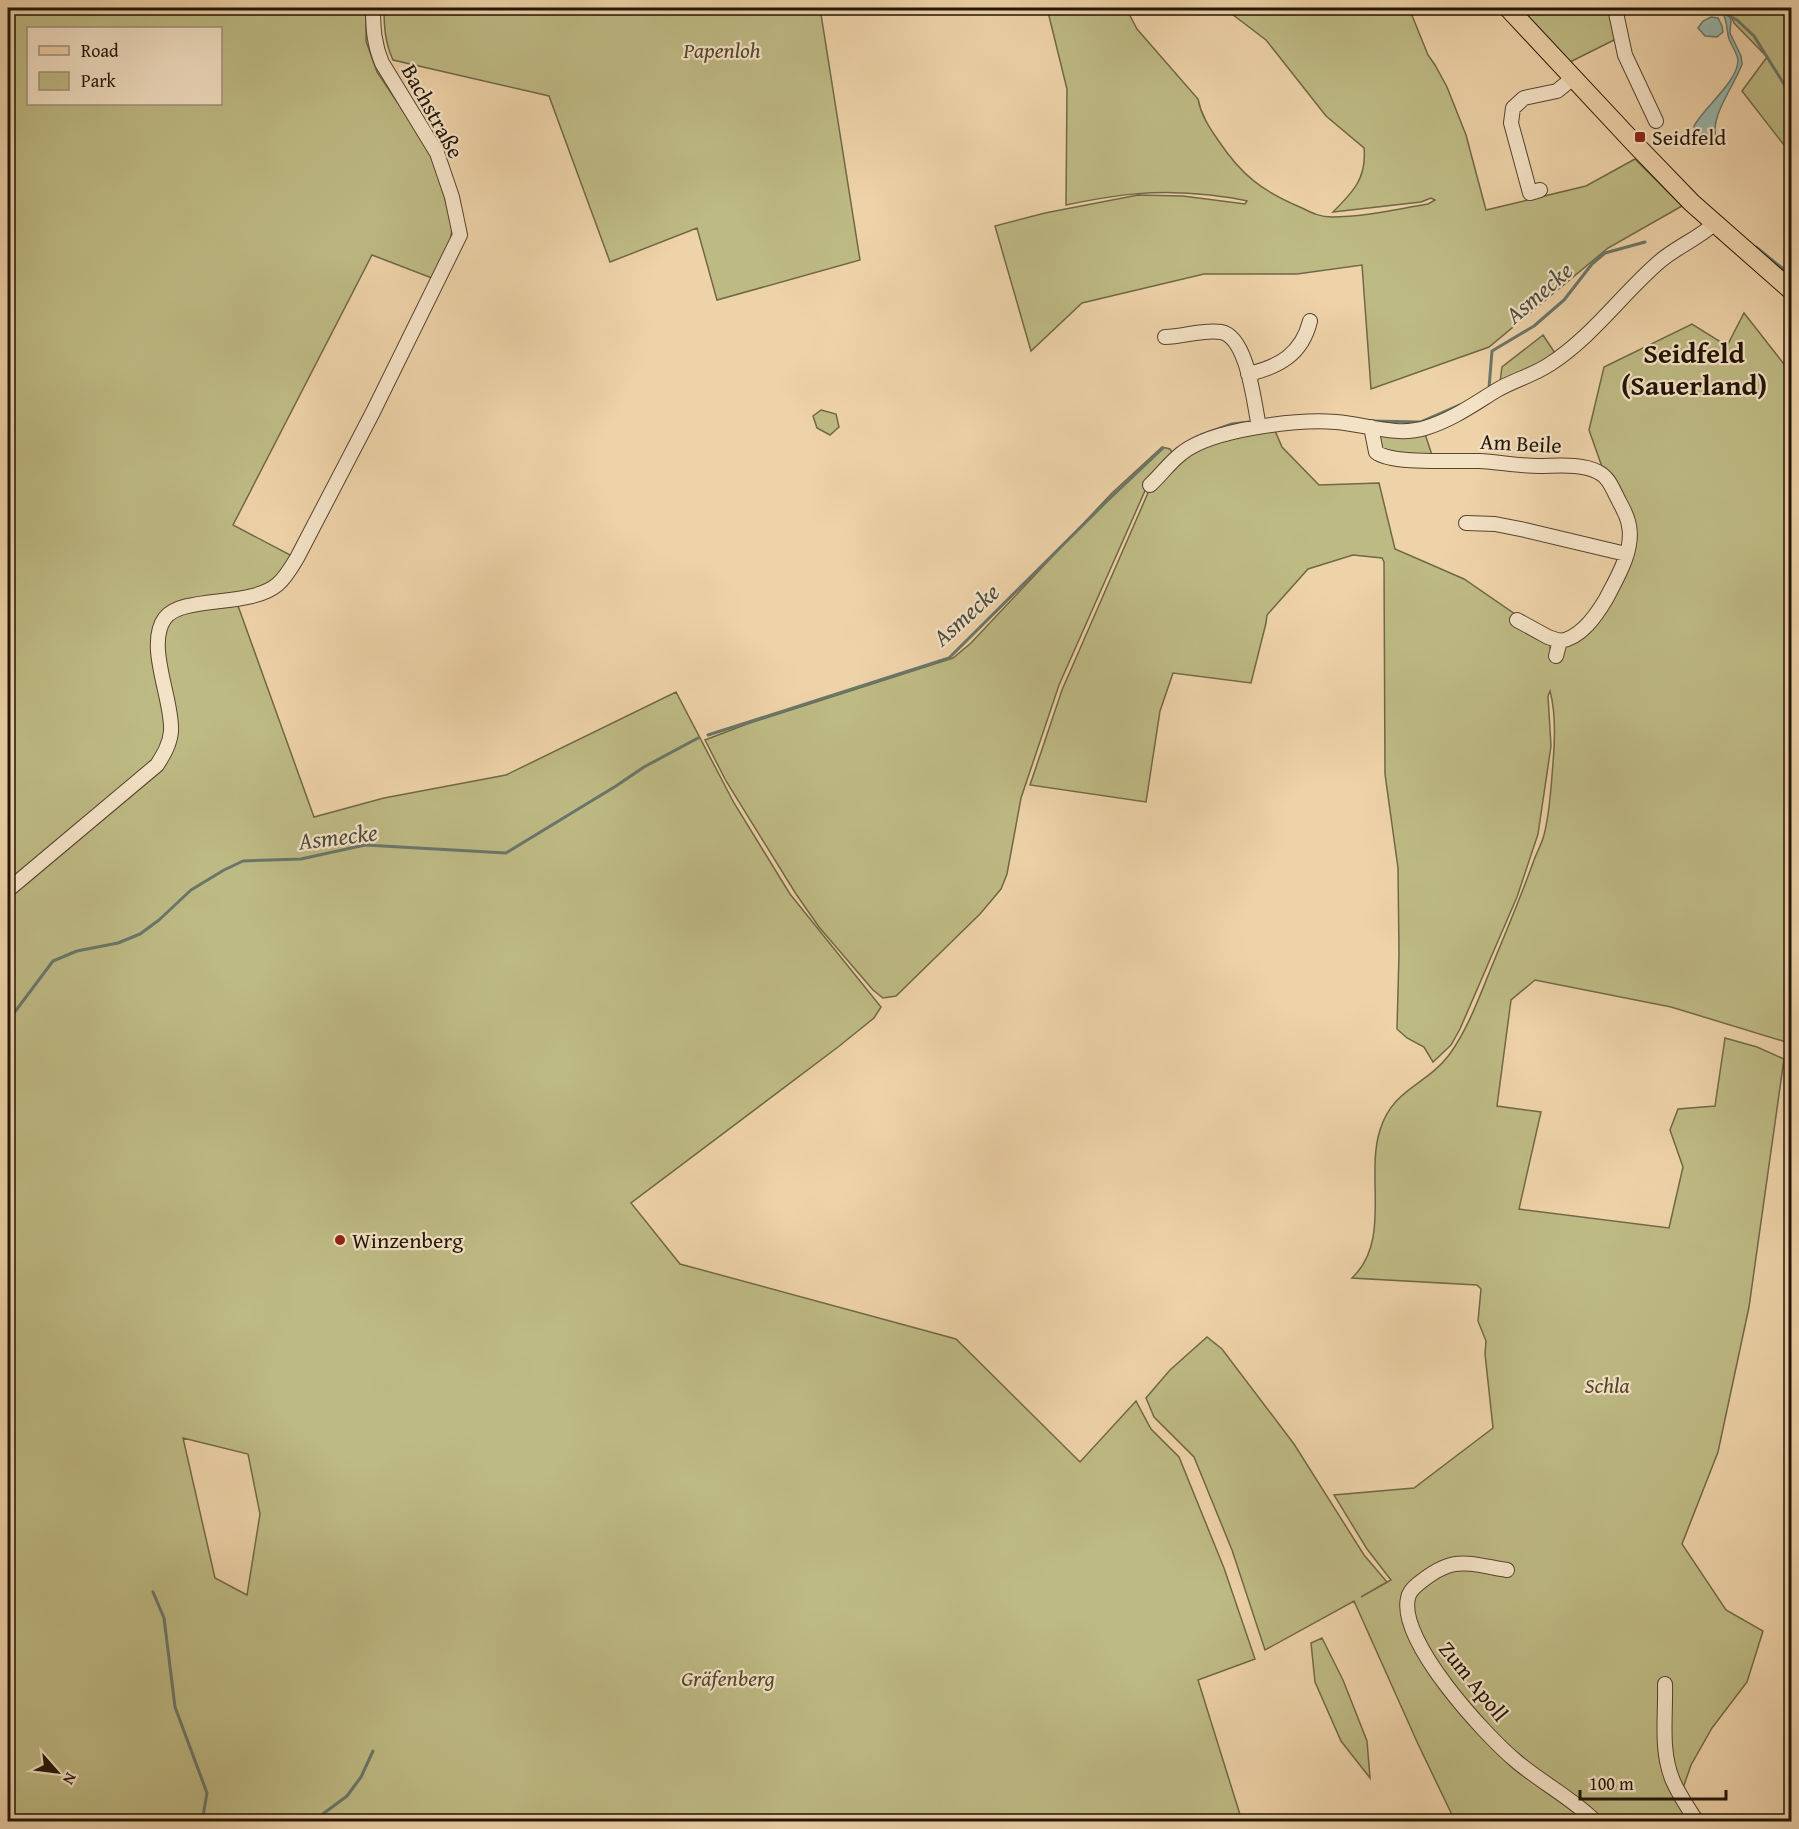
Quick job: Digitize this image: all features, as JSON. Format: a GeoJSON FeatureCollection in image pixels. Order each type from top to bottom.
{"type":"FeatureCollection","features":[{"type":"Feature","properties":{"kind":"main road"},"geometry":{"type":"LineString","coordinates":[[1508,8],[1647,157],[1714,223],[1791,291]]}},
{"type":"Feature","properties":{"kind":"street","name":"Bachstraße"},"geometry":{"type":"LineString","coordinates":[[8,890],[157,765],[165,754],[171,731],[171,720],[159,654],[159,636],[164,620],[176,609],[266,592],[284,578],[297,558],[372,412],[460,235],[452,197],[437,153],[382,63],[376,49],[373,37],[373,8]]}},
{"type":"Feature","properties":{"kind":"street"},"geometry":{"type":"LineString","coordinates":[[1615,8],[1625,55],[1634,79],[1656,121]]}},
{"type":"Feature","properties":{"kind":"street"},"geometry":{"type":"LineString","coordinates":[[1540,190],[1530,193],[1515,140],[1511,115],[1513,108],[1524,98],[1557,91],[1573,78]]}},
{"type":"Feature","properties":{"kind":"street"},"geometry":{"type":"LineString","coordinates":[[1150,485],[1182,453],[1195,445],[1259,427],[1295,422],[1336,422],[1388,431],[1423,429],[1455,417],[1500,388],[1550,364],[1608,313],[1662,259],[1700,236],[1714,223]]}},
{"type":"Feature","properties":{"kind":"street"},"geometry":{"type":"LineString","coordinates":[[1248,374],[1281,363],[1307,334],[1310,321]]}},
{"type":"Feature","properties":{"kind":"street"},"geometry":{"type":"LineString","coordinates":[[1165,337],[1182,337],[1209,332],[1232,337],[1239,348],[1248,374],[1259,427]]}},
{"type":"Feature","properties":{"kind":"street","name":"Am Beile"},"geometry":{"type":"LineString","coordinates":[[1371,427],[1376,452],[1382,457],[1422,461],[1480,461],[1520,466],[1587,468],[1599,472],[1609,483],[1629,525],[1630,534],[1626,554],[1615,581],[1597,614],[1573,637],[1560,641]]}},
{"type":"Feature","properties":{"kind":"street"},"geometry":{"type":"LineString","coordinates":[[1466,523],[1495,524],[1526,530],[1626,554]]}},
{"type":"Feature","properties":{"kind":"street"},"geometry":{"type":"LineString","coordinates":[[1517,620],[1560,641],[1556,656]]}},
{"type":"Feature","properties":{"kind":"street","name":"Zum Apoll"},"geometry":{"type":"LineString","coordinates":[[1507,1570],[1466,1563],[1442,1566],[1412,1589],[1408,1596],[1407,1604],[1412,1627],[1435,1671],[1487,1733],[1517,1762],[1578,1805],[1596,1821]]}},
{"type":"Feature","properties":{"kind":"street"},"geometry":{"type":"LineString","coordinates":[[1665,1684],[1668,1764],[1673,1782],[1697,1821]]}},
{"type":"Feature","properties":{"kind":"green space","name":"Gräfenberg"},"geometry":{"type":"Polygon","coordinates":[[[8,8],[366,8],[366,41],[377,72],[434,157],[452,232],[437,280],[372,255],[233,525],[294,557],[281,576],[237,603],[314,817],[384,798],[506,775],[676,692],[734,803],[790,894],[881,1007],[874,1018],[838,1047],[631,1203],[680,1264],[956,1339],[1080,1462],[1136,1401],[1151,1429],[1179,1457],[1224,1568],[1255,1659],[1198,1680],[1242,1821],[8,1821],[8,8]],[[183,1438],[215,1578],[247,1595],[260,1514],[248,1454],[183,1438]]]}},
{"type":"Feature","properties":{"kind":"green space","name":"Papenloh"},"geometry":{"type":"Polygon","coordinates":[[[384,8],[820,8],[860,260],[717,300],[697,228],[610,262],[549,96],[393,60],[388,47],[384,8]]]}},
{"type":"Feature","properties":{"kind":"green space"},"geometry":{"type":"Polygon","coordinates":[[[1047,8],[1126,8],[1137,29],[1198,99],[1209,126],[1227,153],[1245,173],[1264,189],[1316,214],[1344,217],[1428,204],[1435,200],[1431,198],[1421,202],[1333,212],[1347,198],[1361,176],[1364,148],[1326,116],[1266,40],[1224,8],[1409,8],[1428,55],[1447,87],[1466,135],[1486,210],[1586,186],[1635,159],[1682,206],[1608,248],[1489,347],[1371,389],[1362,265],[1297,274],[1204,274],[1082,303],[1031,351],[995,226],[1045,213],[1138,195],[1183,196],[1245,204],[1247,201],[1190,193],[1155,193],[1121,195],[1066,205],[1067,89],[1047,8]]]}},
{"type":"Feature","properties":{"kind":"green space"},"geometry":{"type":"Polygon","coordinates":[[[1520,8],[1609,8],[1618,38],[1570,62],[1520,8]]]}},
{"type":"Feature","properties":{"kind":"green space"},"geometry":{"type":"Polygon","coordinates":[[[1728,8],[1791,8],[1791,154],[1742,91],[1767,57],[1734,23],[1728,8]]]}},
{"type":"Feature","properties":{"kind":"green space","name":"Schla"},"geometry":{"type":"Polygon","coordinates":[[[1744,313],[1791,373],[1791,1049],[1786,1042],[1671,1007],[1535,980],[1511,1000],[1497,1106],[1541,1112],[1519,1209],[1669,1228],[1683,1167],[1670,1130],[1678,1109],[1715,1106],[1725,1038],[1757,1047],[1784,1059],[1749,1307],[1718,1452],[1682,1544],[1726,1610],[1763,1631],[1747,1682],[1712,1728],[1691,1765],[1682,1791],[1693,1821],[1455,1821],[1354,1601],[1265,1650],[1232,1550],[1194,1457],[1154,1417],[1146,1398],[1170,1370],[1207,1337],[1222,1349],[1294,1444],[1364,1555],[1387,1582],[1361,1597],[1391,1580],[1367,1549],[1334,1495],[1414,1488],[1493,1428],[1485,1354],[1486,1341],[1478,1321],[1481,1289],[1477,1285],[1352,1278],[1364,1263],[1371,1245],[1374,1227],[1376,1148],[1386,1116],[1402,1096],[1440,1065],[1463,1033],[1543,838],[1549,808],[1554,745],[1554,717],[1550,691],[1548,696],[1551,746],[1538,834],[1517,897],[1460,1029],[1451,1045],[1433,1062],[1424,1047],[1407,1038],[1397,1029],[1398,868],[1385,774],[1384,562],[1382,558],[1353,555],[1308,569],[1267,615],[1251,683],[1173,673],[1160,711],[1146,802],[1030,785],[1062,690],[1151,486],[1169,468],[1213,441],[1273,426],[1282,447],[1319,485],[1379,483],[1395,549],[1464,579],[1550,638],[1550,648],[1558,647],[1580,636],[1631,549],[1589,430],[1604,367],[1692,324],[1727,346],[1744,313]]]}},
{"type":"Feature","properties":{"kind":"green space"},"geometry":{"type":"Polygon","coordinates":[[[1543,335],[1555,353],[1520,377],[1500,382],[1502,367],[1543,335]]]}},
{"type":"Feature","properties":{"kind":"green space"},"geometry":{"type":"Polygon","coordinates":[[[821,410],[836,414],[839,427],[830,435],[817,428],[813,416],[821,410]]]}},
{"type":"Feature","properties":{"kind":"green space"},"geometry":{"type":"Polygon","coordinates":[[[1425,434],[1432,455],[1400,455],[1380,451],[1376,435],[1425,434]]]}},
{"type":"Feature","properties":{"kind":"green space"},"geometry":{"type":"Polygon","coordinates":[[[1162,447],[1170,449],[1175,457],[1148,484],[1059,685],[1021,798],[1007,874],[1001,889],[980,914],[896,996],[883,998],[873,990],[819,927],[796,894],[726,781],[705,740],[747,724],[953,658],[971,643],[1112,493],[1162,447]]]}},
{"type":"Feature","properties":{"kind":"green space"},"geometry":{"type":"Polygon","coordinates":[[[1322,1638],[1343,1680],[1367,1741],[1370,1778],[1341,1741],[1315,1682],[1311,1643],[1322,1638]]]}},
{"type":"Feature","properties":{"kind":"shaded area"},"geometry":{"type":"Polygon","coordinates":[[[1722,12],[1729,15],[1731,20],[1730,33],[1741,56],[1742,64],[1719,112],[1716,122],[1715,146],[1700,140],[1694,126],[1727,86],[1737,68],[1738,60],[1729,39],[1722,12]]]}},
{"type":"Feature","properties":{"kind":"shaded area"},"geometry":{"type":"Polygon","coordinates":[[[1711,17],[1718,18],[1722,26],[1723,32],[1717,37],[1705,36],[1698,28],[1703,21],[1711,17]]]}},
{"type":"Feature","properties":{"kind":"waterway"},"geometry":{"type":"LineString","coordinates":[[1719,8],[1737,20],[1754,36],[1792,97]]}},
{"type":"Feature","properties":{"kind":"waterway","name":"Asmecke"},"geometry":{"type":"LineString","coordinates":[[1489,388],[1492,351],[1534,326],[1564,300],[1592,264],[1605,253],[1645,242]]}},
{"type":"Feature","properties":{"kind":"waterway","name":"Asmecke"},"geometry":{"type":"LineString","coordinates":[[1756,247],[1792,276]]}},
{"type":"Feature","properties":{"kind":"waterway","name":"Asmecke"},"geometry":{"type":"LineString","coordinates":[[1371,421],[1421,422],[1460,405]]}},
{"type":"Feature","properties":{"kind":"waterway","name":"Asmecke"},"geometry":{"type":"LineString","coordinates":[[1201,435],[1232,424],[1249,422]]}},
{"type":"Feature","properties":{"kind":"waterway","name":"Asmecke"},"geometry":{"type":"LineString","coordinates":[[708,735],[949,658],[1163,448]]}},
{"type":"Feature","properties":{"kind":"waterway","name":"Asmecke"},"geometry":{"type":"LineString","coordinates":[[8,1021],[53,961],[77,951],[118,943],[140,934],[159,920],[191,890],[243,861],[301,859],[365,845],[506,853],[644,767],[698,738]]}},
{"type":"Feature","properties":{"kind":"waterway"},"geometry":{"type":"LineString","coordinates":[[153,1592],[164,1618],[175,1707],[207,1793],[202,1822]]}},
{"type":"Feature","properties":{"kind":"waterway"},"geometry":{"type":"LineString","coordinates":[[289,1822],[320,1816],[347,1796],[361,1777],[373,1751]]}},
{"type":"Feature","properties":{"kind":"place","name":"Seidfeld"},"geometry":{"type":"Point","coordinates":[1640,137]}},
{"type":"Feature","properties":{"kind":"place","name":"Winzenberg"},"geometry":{"type":"Point","coordinates":[340,1240]}},
{"type":"Feature","properties":{"kind":"district","name":"Seidfeld (Sauerland)"},"geometry":{"type":"Point","coordinates":[1694,369]}}]}
